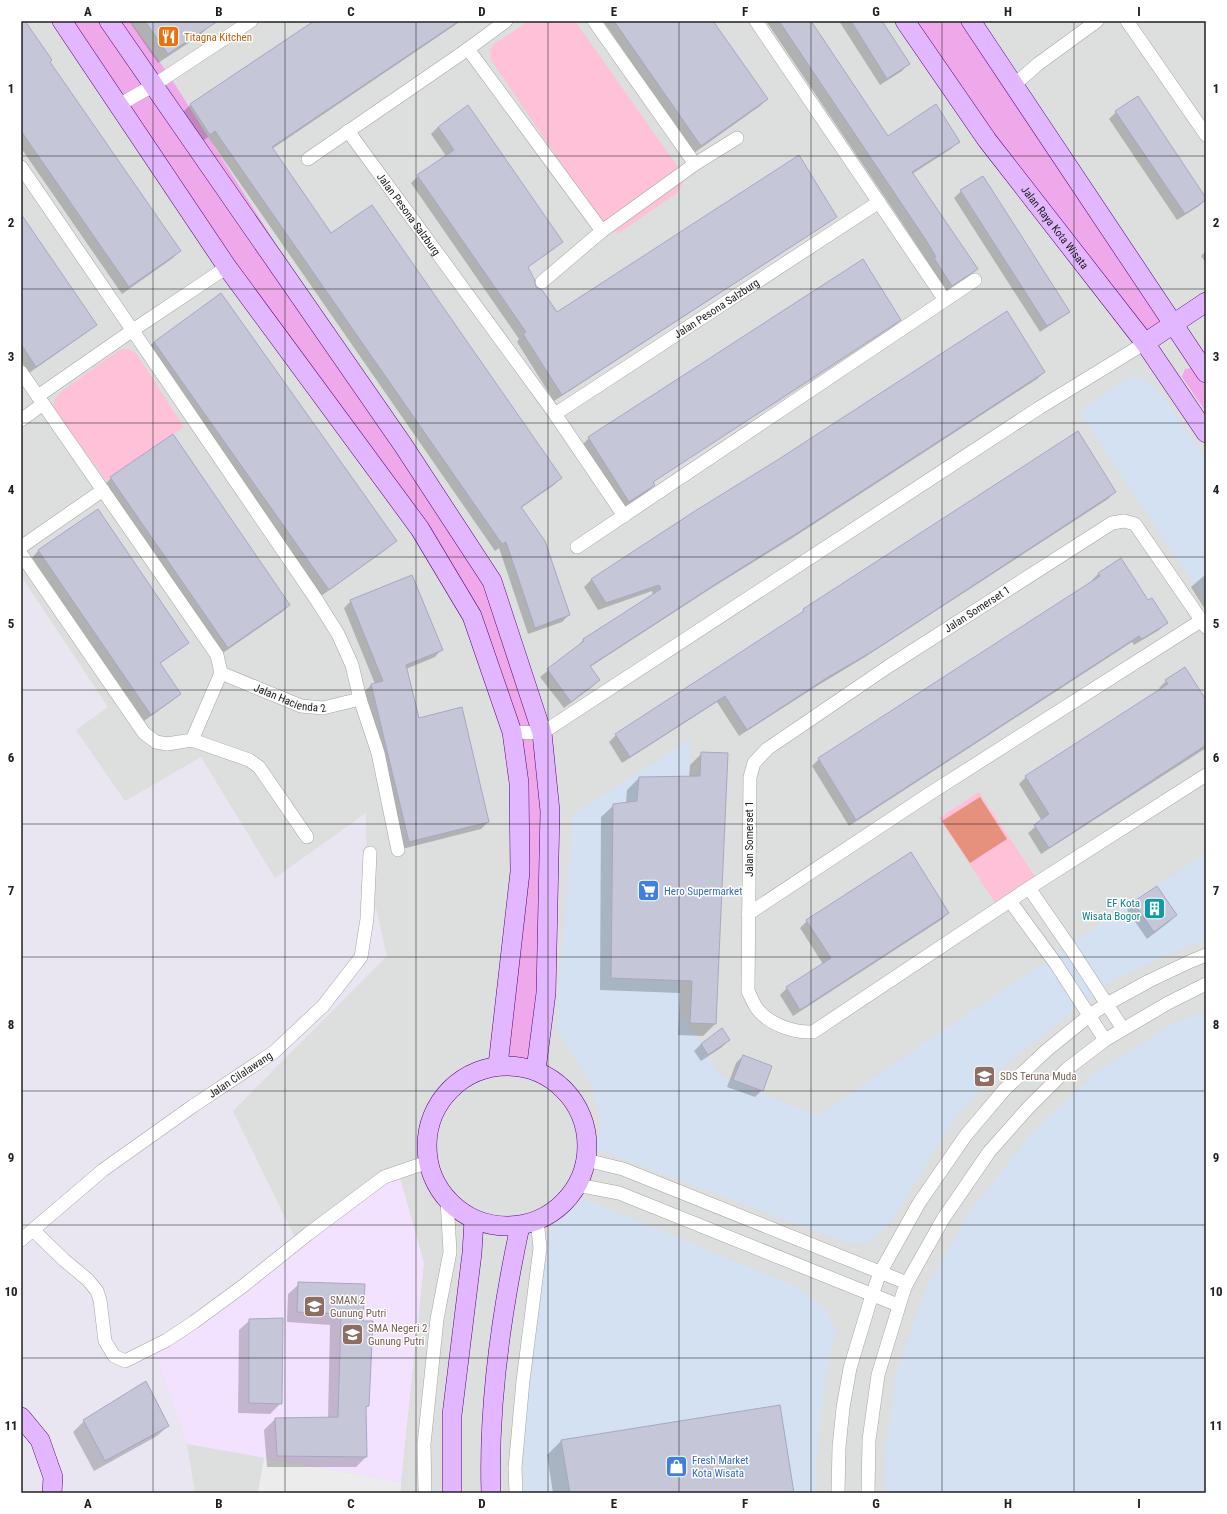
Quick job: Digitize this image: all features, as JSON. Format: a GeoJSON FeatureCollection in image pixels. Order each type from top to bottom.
{"type":"FeatureCollection","features":[{"type":"Feature","properties":{"kind":"street"},"geometry":{"type":"LineString","coordinates":[[62,21],[227,267],[420,529],[472,616],[512,732],[519,783],[520,872],[498,1065]]}},
{"type":"Feature","properties":{"kind":"street"},"geometry":{"type":"LineString","coordinates":[[109,21],[403,445],[492,581],[542,733],[550,811],[546,993],[536,1070]]}},
{"type":"Feature","properties":{"kind":"street"},"geometry":{"type":"LineString","coordinates":[[120,106],[251,21]]}},
{"type":"Feature","properties":{"kind":"street"},"geometry":{"type":"LineString","coordinates":[[308,159],[468,49],[506,21]]}},
{"type":"Feature","properties":{"kind":"street"},"geometry":{"type":"LineString","coordinates":[[594,21],[695,164]]}},
{"type":"Feature","properties":{"kind":"street"},"geometry":{"type":"LineString","coordinates":[[756,21],[945,300]]}},
{"type":"Feature","properties":{"kind":"street","name":"Jalan Raya Kota Wisata"},"geometry":{"type":"LineString","coordinates":[[905,21],[987,140],[1145,343],[1206,433]]}},
{"type":"Feature","properties":{"kind":"street"},"geometry":{"type":"LineString","coordinates":[[970,21],[1206,373]]}},
{"type":"Feature","properties":{"kind":"street"},"geometry":{"type":"LineString","coordinates":[[1014,85],[1038,64],[1097,21]]}},
{"type":"Feature","properties":{"kind":"street"},"geometry":{"type":"LineString","coordinates":[[1127,21],[1206,135]]}},
{"type":"Feature","properties":{"kind":"street"},"geometry":{"type":"LineString","coordinates":[[468,49],[602,231]]}},
{"type":"Feature","properties":{"kind":"street","name":"Jalan Pesona Salzburg"},"geometry":{"type":"LineString","coordinates":[[348,131],[555,414],[624,516]]}},
{"type":"Feature","properties":{"kind":"street"},"geometry":{"type":"LineString","coordinates":[[542,282],[602,231],[695,164],[737,138]]}},
{"type":"Feature","properties":{"kind":"street"},"geometry":{"type":"LineString","coordinates":[[21,167],[316,599],[338,634],[352,665],[360,699],[378,753],[398,850]]}},
{"type":"Feature","properties":{"kind":"street","name":"Jalan Pesona Salzburg"},"geometry":{"type":"LineString","coordinates":[[555,414],[879,202]]}},
{"type":"Feature","properties":{"kind":"street"},"geometry":{"type":"LineString","coordinates":[[21,420],[41,400],[133,330],[227,267]]}},
{"type":"Feature","properties":{"kind":"street"},"geometry":{"type":"LineString","coordinates":[[576,547],[975,280]]}},
{"type":"Feature","properties":{"kind":"street"},"geometry":{"type":"LineString","coordinates":[[512,732],[542,733],[1038,408],[1174,325],[1206,302]]}},
{"type":"Feature","properties":{"kind":"street"},"geometry":{"type":"LineString","coordinates":[[21,372],[217,655],[221,673],[192,740]]}},
{"type":"Feature","properties":{"kind":"street"},"geometry":{"type":"LineString","coordinates":[[21,547],[102,490]]}},
{"type":"Feature","properties":{"kind":"street","name":"Jalan Somerset 1"},"geometry":{"type":"LineString","coordinates":[[1204,623],[1135,524],[1124,520],[1112,523],[889,666],[766,749],[754,763],[750,777],[748,991],[758,1011],[773,1023],[802,1033],[813,1032],[1029,888],[1206,775]]}},
{"type":"Feature","properties":{"kind":"street"},"geometry":{"type":"LineString","coordinates":[[21,554],[144,732],[156,742],[167,744],[192,740],[249,760],[259,767],[307,837]]}},
{"type":"Feature","properties":{"kind":"street"},"geometry":{"type":"LineString","coordinates":[[748,914],[929,794],[1204,623]]}},
{"type":"Feature","properties":{"kind":"street","name":"Jalan Hacienda 2"},"geometry":{"type":"LineString","coordinates":[[221,673],[301,706],[323,708],[360,699]]}},
{"type":"Feature","properties":{"kind":"street","name":"Jalan Cilalawang"},"geometry":{"type":"LineString","coordinates":[[21,1240],[103,1170],[199,1102],[274,1052],[323,1006],[361,958],[367,919],[370,853]]}},
{"type":"Feature","properties":{"kind":"street"},"geometry":{"type":"LineString","coordinates":[[1029,888],[1123,1029]]}},
{"type":"Feature","properties":{"kind":"street"},"geometry":{"type":"LineString","coordinates":[[1010,901],[1090,1015],[1105,1040]]}},
{"type":"Feature","properties":{"kind":"street"},"geometry":{"type":"LineString","coordinates":[[838,1493],[839,1447],[843,1408],[850,1368],[880,1273],[919,1203],[966,1135],[1004,1089],[1047,1050],[1090,1015],[1107,1004],[1156,978],[1206,955]]}},
{"type":"Feature","properties":{"kind":"street"},"geometry":{"type":"LineString","coordinates":[[868,1493],[869,1440],[878,1374],[898,1305],[907,1284],[943,1219],[989,1152],[1028,1108],[1067,1069],[1105,1040],[1168,1003],[1206,984]]}},
{"type":"Feature","properties":{"kind":"street"},"geometry":{"type":"LineString","coordinates":[[498,1065],[517,1066],[536,1070],[560,1085],[577,1106],[586,1132],[586,1160],[577,1185],[560,1206],[529,1223],[494,1226],[474,1220],[447,1200],[435,1182],[428,1162],[428,1129],[442,1099],[466,1076],[498,1065]]}},
{"type":"Feature","properties":{"kind":"street"},"geometry":{"type":"LineString","coordinates":[[586,1160],[623,1169],[907,1284]]}},
{"type":"Feature","properties":{"kind":"street"},"geometry":{"type":"LineString","coordinates":[[33,1230],[64,1260],[88,1280],[97,1291],[100,1300],[105,1341],[114,1356],[125,1361],[167,1340],[194,1322],[384,1177],[428,1162]]}},
{"type":"Feature","properties":{"kind":"street"},"geometry":{"type":"LineString","coordinates":[[577,1185],[619,1193],[898,1305]]}},
{"type":"Feature","properties":{"kind":"street"},"geometry":{"type":"LineString","coordinates":[[425,1493],[424,1444],[436,1334],[450,1252],[447,1200]]}},
{"type":"Feature","properties":{"kind":"street"},"geometry":{"type":"LineString","coordinates":[[452,1493],[452,1415],[472,1253],[474,1220]]}},
{"type":"Feature","properties":{"kind":"street"},"geometry":{"type":"LineString","coordinates":[[491,1493],[490,1467],[492,1421],[498,1359],[509,1280],[529,1223]]}},
{"type":"Feature","properties":{"kind":"street"},"geometry":{"type":"LineString","coordinates":[[516,1493],[515,1468],[523,1381],[540,1248],[529,1223]]}},
{"type":"Feature","properties":{"kind":"street"},"geometry":{"type":"LineString","coordinates":[[21,1418],[40,1440],[53,1477],[52,1493]]}},
{"type":"Feature","properties":{"kind":"shaded area"},"geometry":{"type":"Polygon","coordinates":[[[21,21],[1206,21],[1206,1493],[195,1493],[187,1444],[154,1349],[297,1242],[233,1111],[387,956],[367,869],[366,813],[275,878],[201,757],[125,801],[76,730],[108,707],[21,576],[21,21]]]}},
{"type":"Feature","properties":{"kind":"shaded area"},"geometry":{"type":"Polygon","coordinates":[[[61,21],[130,21],[169,75],[403,445],[492,581],[542,733],[536,1070],[517,1065],[498,1065],[519,783],[472,616],[61,21]]]}},
{"type":"Feature","properties":{"kind":"shaded area"},"geometry":{"type":"Polygon","coordinates":[[[529,21],[575,21],[680,170],[683,182],[678,192],[619,233],[612,231],[602,224],[491,60],[490,52],[493,45],[529,21]]]}},
{"type":"Feature","properties":{"kind":"shaded area"},"geometry":{"type":"Polygon","coordinates":[[[905,21],[971,21],[1174,325],[1145,343],[905,21]]]}},
{"type":"Feature","properties":{"kind":"shaded area"},"geometry":{"type":"Polygon","coordinates":[[[128,349],[136,353],[184,427],[106,481],[53,407],[55,399],[62,391],[119,350],[128,349]]]}},
{"type":"Feature","properties":{"kind":"shaded area"},"geometry":{"type":"Polygon","coordinates":[[[1191,368],[1197,373],[1204,383],[1206,393],[1206,412],[1182,377],[1185,369],[1191,368]]]}},
{"type":"Feature","properties":{"kind":"shaded area"},"geometry":{"type":"Polygon","coordinates":[[[1128,378],[1141,378],[1158,390],[1206,460],[1206,601],[1107,454],[1080,411],[1128,378]]]}},
{"type":"Feature","properties":{"kind":"shaded area"},"geometry":{"type":"Polygon","coordinates":[[[691,739],[680,1009],[720,1075],[817,1116],[1206,853],[1206,940],[1187,946],[1113,980],[1013,1058],[955,1117],[892,1221],[868,1243],[847,1243],[594,1148],[602,1126],[591,1083],[556,1027],[573,815],[691,739]]]}},
{"type":"Feature","properties":{"kind":"shaded area"},"geometry":{"type":"Polygon","coordinates":[[[979,792],[1036,878],[996,904],[939,818],[979,792]]]}},
{"type":"Feature","properties":{"kind":"shaded area"},"geometry":{"type":"Polygon","coordinates":[[[980,797],[1007,839],[970,863],[942,821],[980,797]]]}},
{"type":"Feature","properties":{"kind":"shaded area"},"geometry":{"type":"Polygon","coordinates":[[[1206,1012],[1206,1493],[886,1493],[884,1467],[897,1371],[927,1286],[970,1212],[1028,1138],[1094,1074],[1172,1024],[1206,1012]]]}},
{"type":"Feature","properties":{"kind":"shaded area","name":"SMAN 2 Gunung Putri"},"geometry":{"type":"Polygon","coordinates":[[[399,1174],[424,1263],[401,1482],[187,1444],[154,1349],[399,1174]]]}},
{"type":"Feature","properties":{"kind":"shaded area"},"geometry":{"type":"Polygon","coordinates":[[[575,1197],[599,1205],[799,1288],[825,1310],[836,1329],[825,1379],[816,1471],[818,1493],[519,1493],[539,1275],[551,1228],[575,1197]]]}},
{"type":"Feature","properties":{"kind":"shaded area"},"geometry":{"type":"Polygon","coordinates":[[[264,1458],[401,1482],[401,1493],[258,1493],[264,1458]]]}},
{"type":"Feature","properties":{"kind":"building"},"geometry":{"type":"Polygon","coordinates":[[[21,21],[25,21],[52,60],[50,62],[181,251],[129,287],[21,131],[21,21]]]}},
{"type":"Feature","properties":{"kind":"building"},"geometry":{"type":"Polygon","coordinates":[[[145,21],[218,21],[168,54],[145,21]]]}},
{"type":"Feature","properties":{"kind":"building"},"geometry":{"type":"Polygon","coordinates":[[[314,21],[459,21],[272,147],[331,233],[372,205],[562,478],[521,507],[545,541],[570,615],[535,628],[506,542],[502,544],[215,131],[210,135],[190,104],[314,21]]]}},
{"type":"Feature","properties":{"kind":"building"},"geometry":{"type":"Polygon","coordinates":[[[614,21],[713,21],[768,99],[701,146],[614,21]]]}},
{"type":"Feature","properties":{"kind":"building"},"geometry":{"type":"Polygon","coordinates":[[[779,21],[811,21],[888,136],[936,104],[960,142],[912,172],[978,269],[952,286],[934,258],[936,257],[926,240],[779,21]]]}},
{"type":"Feature","properties":{"kind":"building"},"geometry":{"type":"Polygon","coordinates":[[[851,21],[882,21],[910,64],[887,79],[851,21]]]}},
{"type":"Feature","properties":{"kind":"building"},"geometry":{"type":"Polygon","coordinates":[[[1138,96],[1206,198],[1206,200],[1185,214],[1115,111],[1138,96]]]}},
{"type":"Feature","properties":{"kind":"building"},"geometry":{"type":"Polygon","coordinates":[[[468,105],[563,242],[528,267],[536,287],[542,290],[557,312],[799,155],[837,217],[562,395],[523,334],[526,332],[417,175],[454,150],[438,127],[468,105]]]}},
{"type":"Feature","properties":{"kind":"building"},"geometry":{"type":"Polygon","coordinates":[[[983,176],[1070,312],[1047,326],[960,190],[983,176]]]}},
{"type":"Feature","properties":{"kind":"building"},"geometry":{"type":"Polygon","coordinates":[[[21,214],[97,325],[36,367],[21,344],[21,214]]]}},
{"type":"Feature","properties":{"kind":"building"},"geometry":{"type":"Polygon","coordinates":[[[863,259],[901,320],[653,482],[655,485],[629,502],[588,437],[863,259]]]}},
{"type":"Feature","properties":{"kind":"building"},"geometry":{"type":"Polygon","coordinates":[[[221,293],[397,541],[329,590],[154,342],[221,293]]]}},
{"type":"Feature","properties":{"kind":"building"},"geometry":{"type":"Polygon","coordinates":[[[1007,311],[1045,372],[590,666],[600,680],[571,702],[547,669],[584,641],[583,639],[661,589],[659,585],[606,603],[591,579],[1007,311]]]}},
{"type":"Feature","properties":{"kind":"building"},"geometry":{"type":"Polygon","coordinates":[[[1078,431],[1116,492],[873,651],[825,679],[747,730],[725,696],[630,757],[615,734],[804,611],[803,609],[1078,431]]]}},
{"type":"Feature","properties":{"kind":"building"},"geometry":{"type":"Polygon","coordinates":[[[173,434],[290,605],[228,648],[110,477],[173,434]]]}},
{"type":"Feature","properties":{"kind":"building"},"geometry":{"type":"Polygon","coordinates":[[[98,509],[189,643],[160,663],[181,694],[151,715],[38,550],[98,509]]]}},
{"type":"Feature","properties":{"kind":"building"},"geometry":{"type":"Polygon","coordinates":[[[1121,558],[1148,600],[1152,598],[1168,623],[1142,639],[1139,636],[856,820],[818,758],[1100,576],[1098,573],[1121,558]]]}},
{"type":"Feature","properties":{"kind":"building"},"geometry":{"type":"Polygon","coordinates":[[[412,575],[443,650],[406,665],[419,718],[462,707],[489,822],[409,842],[371,684],[383,681],[350,600],[412,575]]]}},
{"type":"Feature","properties":{"kind":"building"},"geometry":{"type":"Polygon","coordinates":[[[1185,667],[1206,700],[1206,745],[1049,848],[1034,825],[1049,814],[1025,776],[1168,684],[1165,680],[1185,667]]]}},
{"type":"Feature","properties":{"kind":"building"},"geometry":{"type":"Polygon","coordinates":[[[701,752],[728,753],[716,1024],[690,1023],[692,981],[611,978],[613,804],[637,801],[639,777],[700,776],[701,752]]]}},
{"type":"Feature","properties":{"kind":"building"},"geometry":{"type":"Polygon","coordinates":[[[911,852],[949,913],[800,1010],[786,987],[831,958],[806,920],[911,852]]]}},
{"type":"Feature","properties":{"kind":"building","name":"EF Kota Wisata Bogor"},"geometry":{"type":"Polygon","coordinates":[[[1157,886],[1177,915],[1154,932],[1133,902],[1157,886]]]}},
{"type":"Feature","properties":{"kind":"building"},"geometry":{"type":"Polygon","coordinates":[[[722,1028],[730,1040],[708,1055],[701,1044],[722,1028]]]}},
{"type":"Feature","properties":{"kind":"building"},"geometry":{"type":"Polygon","coordinates":[[[743,1055],[772,1066],[763,1091],[733,1080],[743,1055]]]}},
{"type":"Feature","properties":{"kind":"building"},"geometry":{"type":"Polygon","coordinates":[[[298,1282],[365,1284],[363,1321],[373,1321],[369,1406],[366,1406],[367,1457],[277,1456],[275,1418],[338,1417],[341,1314],[297,1312],[298,1282]]]}},
{"type":"Feature","properties":{"kind":"building"},"geometry":{"type":"Polygon","coordinates":[[[283,1318],[282,1404],[249,1403],[249,1319],[283,1318]]]}},
{"type":"Feature","properties":{"kind":"building"},"geometry":{"type":"Polygon","coordinates":[[[146,1381],[169,1426],[105,1461],[83,1420],[146,1381]]]}},
{"type":"Feature","properties":{"kind":"building","name":"Fresh Market Kota Wisata"},"geometry":{"type":"Polygon","coordinates":[[[780,1405],[794,1493],[570,1493],[561,1440],[780,1405]]]}},
{"type":"Feature","properties":{"kind":"place","name":"Titagna Kitchen"},"geometry":{"type":"Point","coordinates":[168,37]}},
{"type":"Feature","properties":{"kind":"place","name":"Hero Supermarket"},"geometry":{"type":"Point","coordinates":[649,891]}},
{"type":"Feature","properties":{"kind":"place","name":"EF Kota Wisata Bogor"},"geometry":{"type":"Point","coordinates":[1155,909]}},
{"type":"Feature","properties":{"kind":"place","name":"SDS Teruna Muda"},"geometry":{"type":"Point","coordinates":[984,1076]}},
{"type":"Feature","properties":{"kind":"place","name":"SMAN 2 Gunung Putri"},"geometry":{"type":"Point","coordinates":[315,1306]}},
{"type":"Feature","properties":{"kind":"place","name":"SMA Negeri 2 Gunung Putri"},"geometry":{"type":"Point","coordinates":[352,1334]}},
{"type":"Feature","properties":{"kind":"place","name":"Fresh Market Kota Wisata"},"geometry":{"type":"Point","coordinates":[677,1466]}}]}
